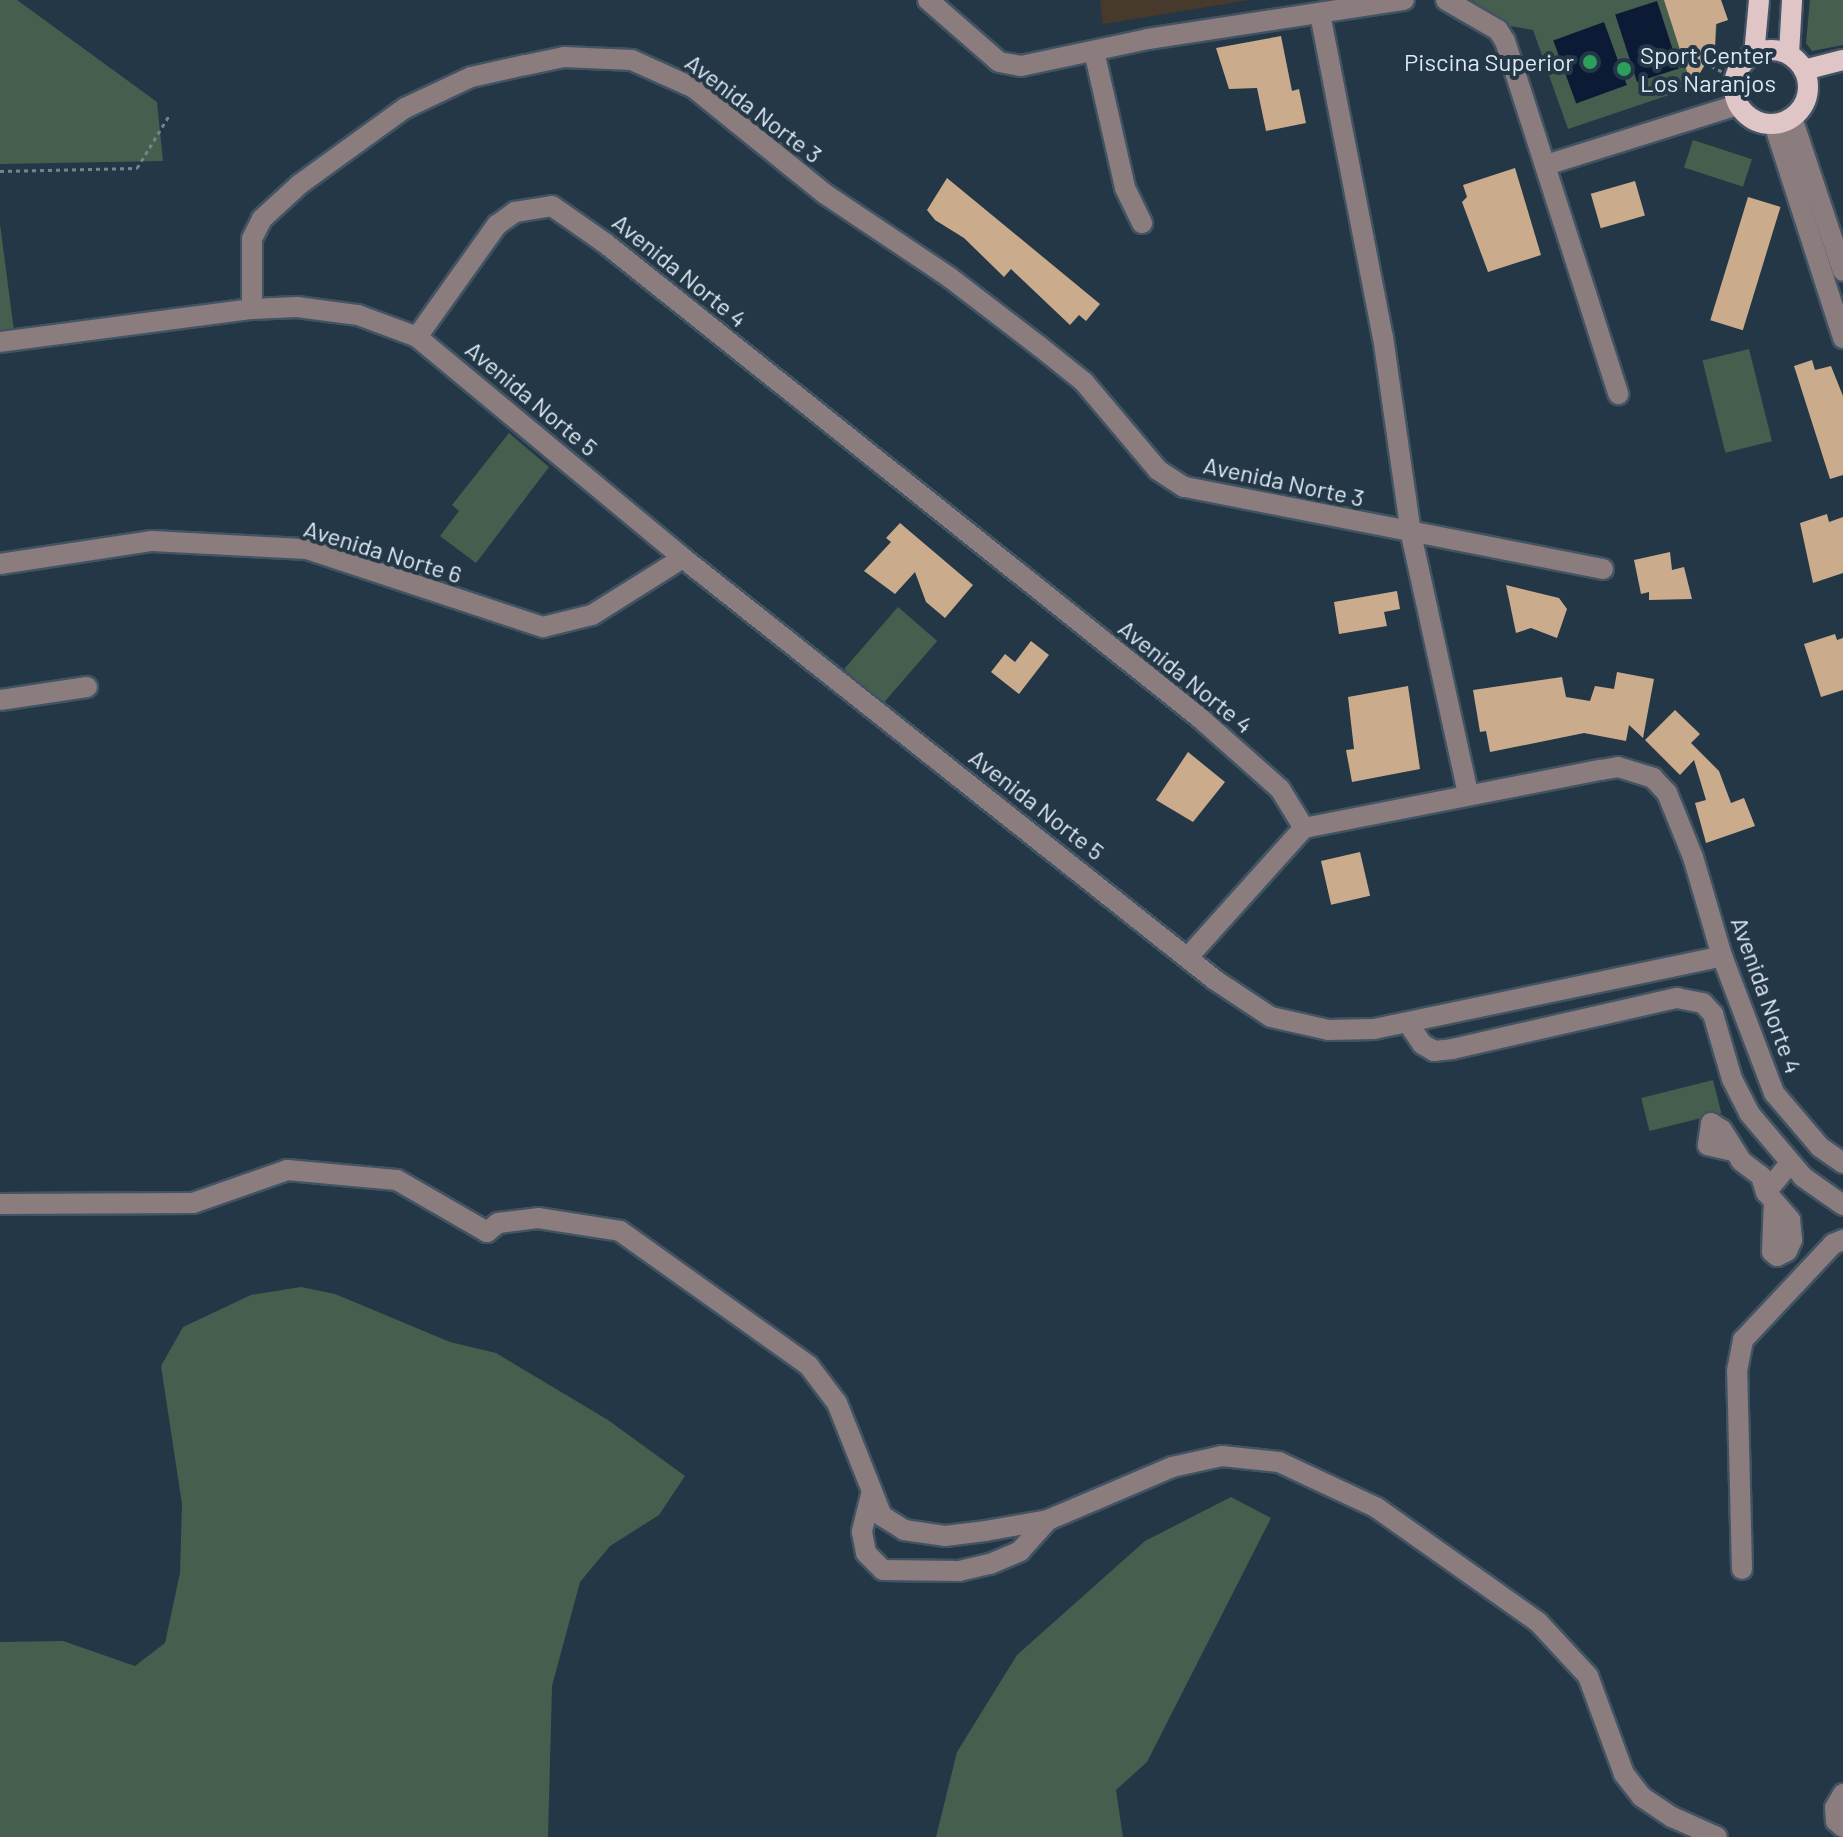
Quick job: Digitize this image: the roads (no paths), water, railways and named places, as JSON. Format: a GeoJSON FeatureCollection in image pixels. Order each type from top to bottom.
{"type":"FeatureCollection","features":[{"type":"Feature","properties":{"kind":"main road"},"geometry":{"type":"LineString","coordinates":[[1754,55],[1759,0]]}},
{"type":"Feature","properties":{"kind":"main road"},"geometry":{"type":"LineString","coordinates":[[1789,54],[1792,0]]}},
{"type":"Feature","properties":{"kind":"main road"},"geometry":{"type":"LineString","coordinates":[[1774,50],[1789,54],[1804,70],[1805,101],[1783,121],[1752,119],[1738,105],[1738,72],[1754,55],[1774,50]]}},
{"type":"Feature","properties":{"kind":"main road"},"geometry":{"type":"LineString","coordinates":[[1804,70],[1843,60]]}},
{"type":"Feature","properties":{"kind":"street"},"geometry":{"type":"LineString","coordinates":[[928,0],[999,62],[1021,66],[1404,0]]}},
{"type":"Feature","properties":{"kind":"street"},"geometry":{"type":"LineString","coordinates":[[1446,0],[1498,30],[1518,72],[1618,394]]}},
{"type":"Feature","properties":{"kind":"street"},"geometry":{"type":"LineString","coordinates":[[1320,14],[1383,337],[1411,534],[1468,794]]}},
{"type":"Feature","properties":{"kind":"street"},"geometry":{"type":"LineString","coordinates":[[1094,51],[1125,188],[1142,223]]}},
{"type":"Feature","properties":{"kind":"street","name":"Avenida Norte 3"},"geometry":{"type":"LineString","coordinates":[[252,309],[249,262],[262,219],[312,175],[405,108],[471,77],[511,68],[564,57],[632,60],[694,88],[825,194],[949,277],[1039,346],[1084,382],[1158,470],[1184,487],[1411,534],[1603,569]]}},
{"type":"Feature","properties":{"kind":"street"},"geometry":{"type":"LineString","coordinates":[[1546,165],[1738,105]]}},
{"type":"Feature","properties":{"kind":"street"},"geometry":{"type":"LineString","coordinates":[[1783,121],[1843,271]]}},
{"type":"Feature","properties":{"kind":"street"},"geometry":{"type":"LineString","coordinates":[[1783,121],[1843,338]]}},
{"type":"Feature","properties":{"kind":"street","name":"Avenida Norte 4"},"geometry":{"type":"LineString","coordinates":[[417,337],[497,225],[534,207],[552,206],[571,216],[1200,718],[1280,789],[1304,828],[1618,767],[1653,778],[1667,793],[1693,857],[1722,956],[1768,1079],[1803,1128],[1843,1163]]}},
{"type":"Feature","properties":{"kind":"street"},"geometry":{"type":"LineString","coordinates":[[0,342],[252,309],[297,307],[358,315],[417,337]]}},
{"type":"Feature","properties":{"kind":"street","name":"Avenida Norte 5"},"geometry":{"type":"LineString","coordinates":[[417,337],[683,558],[1271,1017],[1328,1030],[1408,1023],[1722,956]]}},
{"type":"Feature","properties":{"kind":"street","name":"Avenida Norte 6"},"geometry":{"type":"LineString","coordinates":[[5,566],[152,541],[307,549],[543,627],[592,615],[683,558]]}},
{"type":"Feature","properties":{"kind":"street"},"geometry":{"type":"LineString","coordinates":[[0,700],[87,687]]}},
{"type":"Feature","properties":{"kind":"street"},"geometry":{"type":"LineString","coordinates":[[1189,956],[1304,828]]}},
{"type":"Feature","properties":{"kind":"street"},"geometry":{"type":"LineString","coordinates":[[1408,1023],[1422,1044],[1434,1051],[1690,998],[1713,1014],[1739,1093],[1790,1163],[1843,1205]]}},
{"type":"Feature","properties":{"kind":"street"},"geometry":{"type":"LineString","coordinates":[[1739,1093],[1768,1079]]}},
{"type":"Feature","properties":{"kind":"street"},"geometry":{"type":"LineString","coordinates":[[1733,1151],[1761,1176],[1770,1197],[1790,1163]]}},
{"type":"Feature","properties":{"kind":"street"},"geometry":{"type":"LineString","coordinates":[[0,1204],[193,1203],[287,1170],[397,1180],[487,1232],[498,1223],[538,1218],[620,1231],[809,1366],[837,1403],[871,1495],[882,1516],[904,1530],[945,1536],[1048,1520],[1172,1467],[1222,1456],[1279,1462],[1377,1508],[1538,1622],[1588,1676],[1624,1774],[1642,1797],[1692,1832],[1717,1837]]}},
{"type":"Feature","properties":{"kind":"street"},"geometry":{"type":"LineString","coordinates":[[1742,1569],[1737,1371],[1743,1340],[1833,1244],[1843,1240]]}},
{"type":"Feature","properties":{"kind":"street"},"geometry":{"type":"LineString","coordinates":[[871,1495],[862,1532],[866,1553],[883,1570],[959,1571],[990,1564],[1020,1551],[1048,1520]]}},
{"type":"Feature","properties":{"kind":"street"},"geometry":{"type":"LineString","coordinates":[[1843,1794],[1835,1808],[1836,1821],[1843,1827]]}},
{"type":"Feature","properties":{"kind":"water"},"geometry":{"type":"Polygon","coordinates":[[[1657,1],[1679,69],[1637,82],[1615,15],[1657,1]]]}},
{"type":"Feature","properties":{"kind":"water","name":"Piscina Superior"},"geometry":{"type":"Polygon","coordinates":[[[1604,22],[1627,85],[1576,103],[1553,40],[1604,22]]]}},
{"type":"Feature","properties":{"kind":"place","name":"Piscina Superior"},"geometry":{"type":"Point","coordinates":[1590,62]}},
{"type":"Feature","properties":{"kind":"place","name":"Sport Center Los Naranjos"},"geometry":{"type":"Point","coordinates":[1624,69]}}]}
